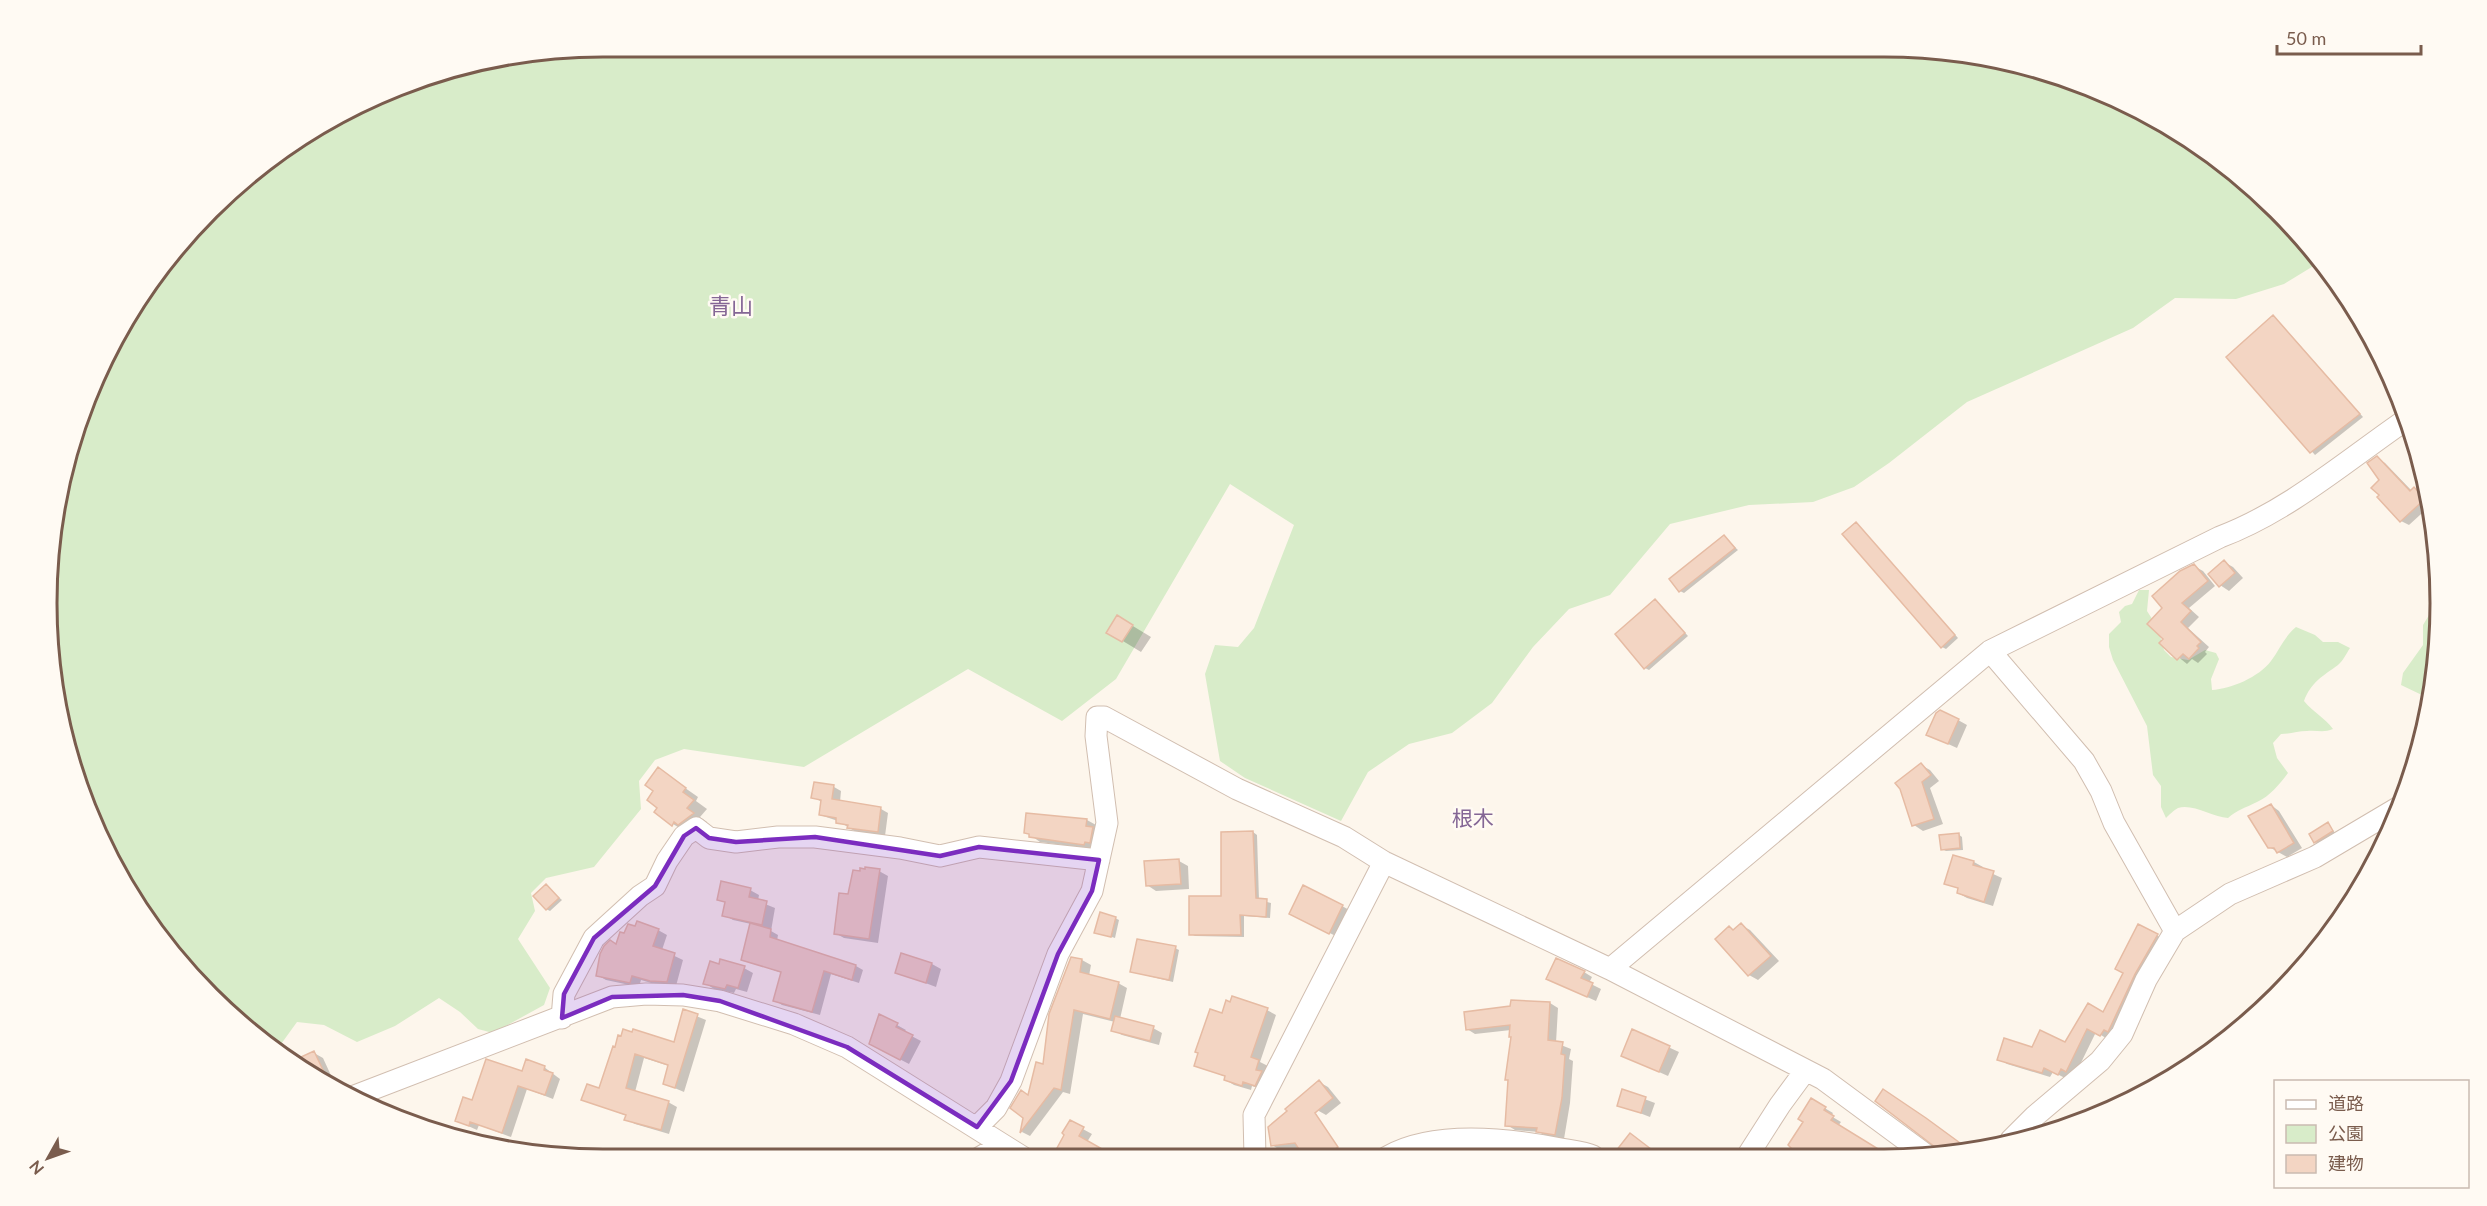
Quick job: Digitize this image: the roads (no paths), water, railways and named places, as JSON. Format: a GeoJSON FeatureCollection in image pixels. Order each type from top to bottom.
{"type":"FeatureCollection","features":[{"type":"Feature","properties":{"kind":"street"},"geometry":{"type":"LineString","coordinates":[[1610,969],[1990,651],[2210,542],[2244,528],[2299,495],[2400,424]]}},
{"type":"Feature","properties":{"kind":"street"},"geometry":{"type":"LineString","coordinates":[[1990,651],[2084,761],[2101,791],[2114,823],[2175,931]]}},
{"type":"Feature","properties":{"kind":"street"},"geometry":{"type":"LineString","coordinates":[[977,1127],[996,1108],[1011,1081],[1058,954],[1092,891],[1107,823],[1096,736],[1097,717],[1104,717],[1237,789],[1344,837],[1384,862],[1610,969],[1823,1079],[1917,1148]]}},
{"type":"Feature","properties":{"kind":"street"},"geometry":{"type":"LineString","coordinates":[[2020,1131],[2100,1061],[2122,1034],[2146,980],[2175,931],[2230,894],[2384,821]]}},
{"type":"Feature","properties":{"kind":"street"},"geometry":{"type":"LineString","coordinates":[[562,1018],[564,994],[594,939],[640,896],[656,886],[667,861],[684,836],[696,828],[709,838],[736,842],[778,837],[815,837],[900,848],[940,856],[979,848],[1099,861]]}},
{"type":"Feature","properties":{"kind":"street"},"geometry":{"type":"LineString","coordinates":[[1255,1149],[1254,1115],[1384,862]]}},
{"type":"Feature","properties":{"kind":"street"},"geometry":{"type":"LineString","coordinates":[[362,1093],[612,997],[646,994],[682,995],[720,1001],[794,1024],[847,1047],[977,1127],[1008,1149]]}},
{"type":"Feature","properties":{"kind":"street"},"geometry":{"type":"LineString","coordinates":[[1752,1149],[1805,1071]]}},
{"type":"Feature","properties":{"kind":"street"},"geometry":{"type":"LineString","coordinates":[[1401,1149],[1442,1140],[1499,1140],[1562,1149]]}},
{"type":"Feature","properties":{"kind":"street"},"geometry":{"type":"LineString","coordinates":[[994,1149],[1001,1145]]}},
{"type":"Feature","properties":{"kind":"district","name":"青山"},"geometry":{"type":"Point","coordinates":[731,306]}},
{"type":"Feature","properties":{"kind":"district","name":"根木"},"geometry":{"type":"Point","coordinates":[1473,819]}}]}
